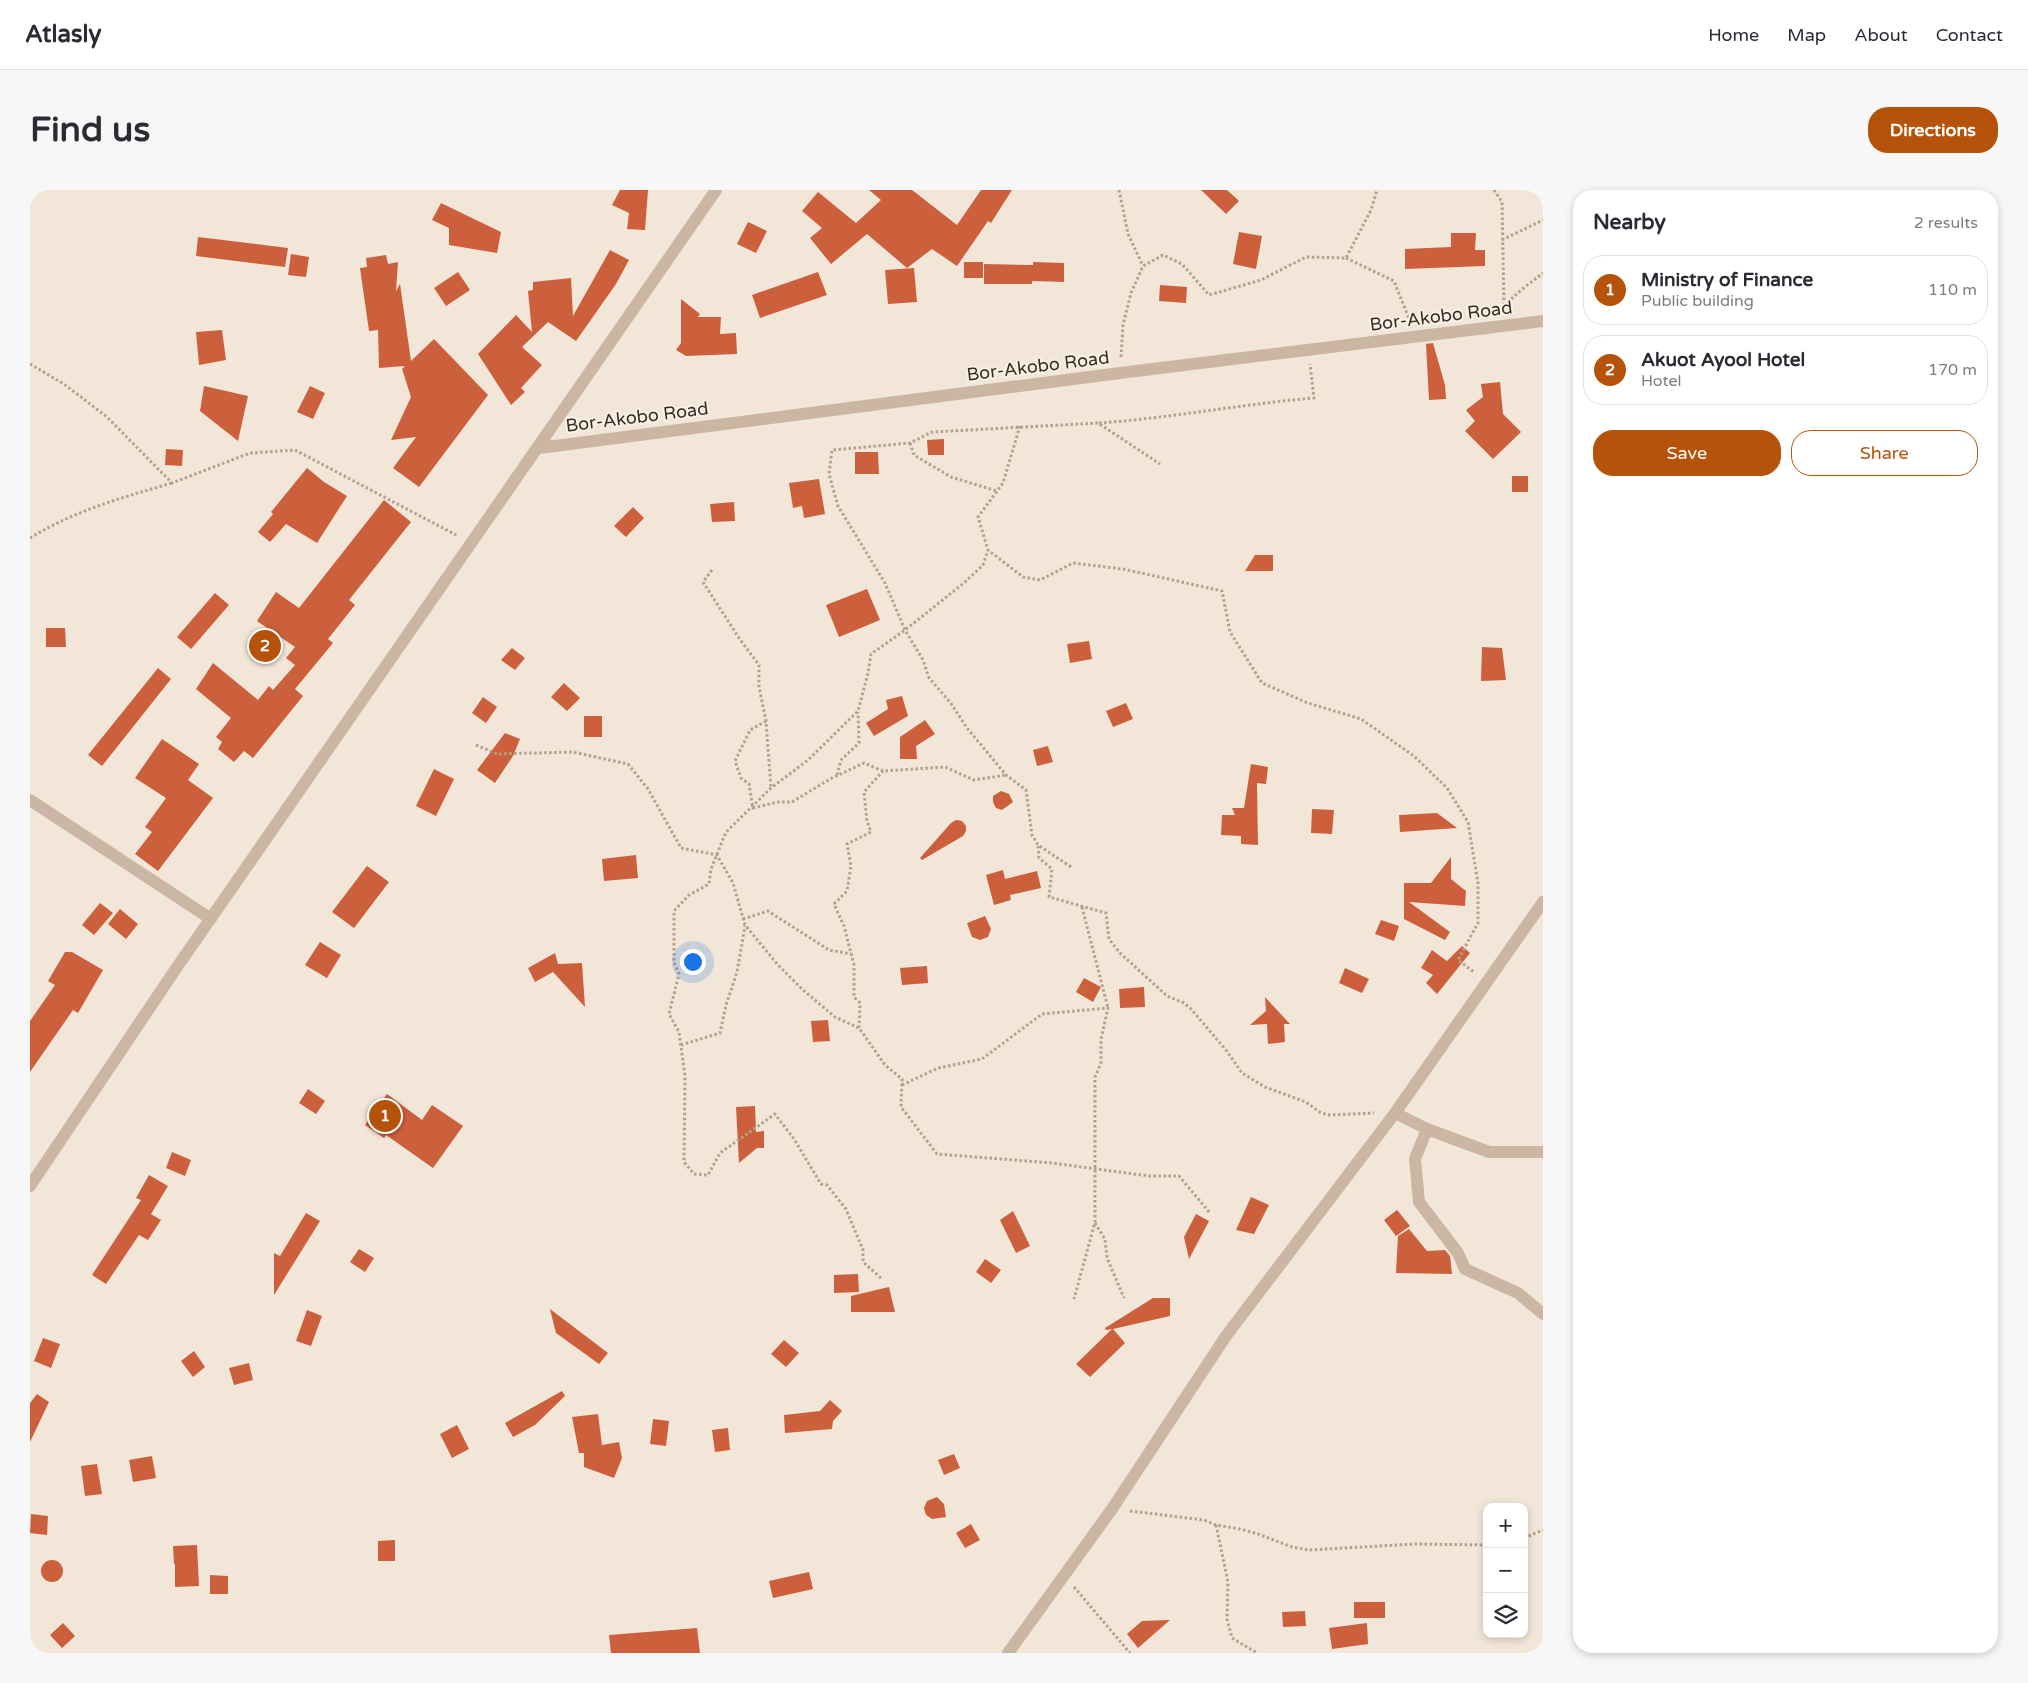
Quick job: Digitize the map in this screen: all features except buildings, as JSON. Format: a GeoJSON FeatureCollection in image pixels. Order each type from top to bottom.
{"type":"FeatureCollection","features":[{"type":"Feature","properties":{"kind":"street"},"geometry":{"type":"LineString","coordinates":[[30,1186],[211,919],[716,190]]}},
{"type":"Feature","properties":{"kind":"street","name":"Bor-Akobo Road"},"geometry":{"type":"LineString","coordinates":[[539,448],[1309,349],[1543,321]]}},
{"type":"Feature","properties":{"kind":"street"},"geometry":{"type":"LineString","coordinates":[[30,800],[211,919]]}},
{"type":"Feature","properties":{"kind":"street"},"geometry":{"type":"LineString","coordinates":[[1008,1653],[1112,1509],[1226,1336],[1395,1113],[1543,902]]}},
{"type":"Feature","properties":{"kind":"street"},"geometry":{"type":"LineString","coordinates":[[1395,1113],[1427,1129],[1490,1152],[1543,1152]]}},
{"type":"Feature","properties":{"kind":"street"},"geometry":{"type":"LineString","coordinates":[[1427,1129],[1415,1159],[1419,1202],[1458,1253],[1465,1269],[1518,1293],[1543,1314]]}},
{"type":"Feature","properties":{"kind":"path"},"geometry":{"type":"LineString","coordinates":[[1119,190],[1128,234],[1143,266]]}},
{"type":"Feature","properties":{"kind":"path"},"geometry":{"type":"LineString","coordinates":[[1346,258],[1371,210],[1377,190]]}},
{"type":"Feature","properties":{"kind":"path"},"geometry":{"type":"LineString","coordinates":[[1494,190],[1502,202],[1504,306]]}},
{"type":"Feature","properties":{"kind":"path"},"geometry":{"type":"LineString","coordinates":[[1502,240],[1543,220]]}},
{"type":"Feature","properties":{"kind":"path"},"geometry":{"type":"LineString","coordinates":[[1120,373],[1122,325],[1131,293],[1143,266],[1163,256],[1182,264],[1210,295],[1261,280],[1306,256],[1346,258],[1394,281],[1416,336]]}},
{"type":"Feature","properties":{"kind":"path"},"geometry":{"type":"LineString","coordinates":[[1482,328],[1521,290],[1543,273]]}},
{"type":"Feature","properties":{"kind":"path"},"geometry":{"type":"LineString","coordinates":[[1071,867],[1038,845],[1032,835],[1026,790],[1006,775],[967,728],[950,702],[929,678],[923,660],[905,630],[885,584],[838,506],[829,474],[832,450],[910,443],[932,432],[1134,421],[1276,401],[1314,398],[1309,349]]}},
{"type":"Feature","properties":{"kind":"path"},"geometry":{"type":"LineString","coordinates":[[30,364],[64,384],[107,417],[172,483]]}},
{"type":"Feature","properties":{"kind":"path"},"geometry":{"type":"LineString","coordinates":[[1098,423],[1160,464]]}},
{"type":"Feature","properties":{"kind":"path"},"geometry":{"type":"LineString","coordinates":[[836,776],[841,760],[858,743],[858,712],[871,654],[964,584],[983,566],[988,550],[978,517],[1003,483],[1020,426]]}},
{"type":"Feature","properties":{"kind":"path"},"geometry":{"type":"LineString","coordinates":[[910,443],[914,456],[951,477],[997,491]]}},
{"type":"Feature","properties":{"kind":"path"},"geometry":{"type":"LineString","coordinates":[[30,538],[53,524],[97,505],[172,483],[250,453],[295,450],[472,543]]}},
{"type":"Feature","properties":{"kind":"path"},"geometry":{"type":"LineString","coordinates":[[988,550],[1023,577],[1040,580],[1073,563],[1122,568],[1222,591],[1230,632],[1262,683],[1308,703],[1361,719],[1414,756],[1447,788],[1468,822],[1478,883],[1478,923],[1458,960],[1472,972],[1488,980]]}},
{"type":"Feature","properties":{"kind":"path"},"geometry":{"type":"LineString","coordinates":[[712,570],[703,582],[759,665],[759,687],[766,721],[771,788]]}},
{"type":"Feature","properties":{"kind":"path"},"geometry":{"type":"LineString","coordinates":[[858,712],[808,760],[771,788],[726,832],[711,869],[709,884],[689,896],[674,911],[674,962],[679,974],[669,1014],[680,1032],[685,1076],[684,1162],[694,1174],[708,1175],[720,1153],[775,1114],[794,1139],[821,1184],[827,1185],[846,1208],[863,1250],[863,1262],[881,1278]]}},
{"type":"Feature","properties":{"kind":"path"},"geometry":{"type":"LineString","coordinates":[[752,808],[749,784],[741,778],[735,761],[750,730],[766,721]]}},
{"type":"Feature","properties":{"kind":"path"},"geometry":{"type":"LineString","coordinates":[[476,745],[497,754],[573,752],[628,764],[648,788],[682,848],[717,855],[733,883],[745,925],[778,965],[835,1017],[859,1028],[885,1065],[902,1079],[901,1107],[937,1154],[1052,1163],[1149,1176],[1179,1176],[1210,1213]]}},
{"type":"Feature","properties":{"kind":"path"},"geometry":{"type":"LineString","coordinates":[[752,808],[777,802],[792,802],[836,776],[864,763],[883,771],[946,767],[974,780],[1006,775]]}},
{"type":"Feature","properties":{"kind":"path"},"geometry":{"type":"LineString","coordinates":[[859,1028],[860,1003],[854,997],[854,965],[844,926],[834,904],[847,891],[851,866],[847,844],[871,832],[867,821],[864,792],[883,771]]}},
{"type":"Feature","properties":{"kind":"path"},"geometry":{"type":"LineString","coordinates":[[1038,845],[1039,858],[1052,869],[1049,897],[1106,914],[1109,939],[1120,952],[1167,996],[1191,1008],[1226,1050],[1242,1073],[1264,1087],[1306,1102],[1321,1113],[1330,1115],[1395,1113]]}},
{"type":"Feature","properties":{"kind":"path"},"geometry":{"type":"LineString","coordinates":[[1074,1299],[1095,1222],[1095,1077],[1101,1063],[1102,1040],[1108,1008],[1082,906]]}},
{"type":"Feature","properties":{"kind":"path"},"geometry":{"type":"LineString","coordinates":[[743,919],[768,912],[829,950],[851,954]]}},
{"type":"Feature","properties":{"kind":"path"},"geometry":{"type":"LineString","coordinates":[[681,1045],[720,1033],[726,1005],[737,972],[745,925]]}},
{"type":"Feature","properties":{"kind":"path"},"geometry":{"type":"LineString","coordinates":[[902,1085],[938,1068],[982,1059],[1042,1014],[1108,1008]]}},
{"type":"Feature","properties":{"kind":"path"},"geometry":{"type":"LineString","coordinates":[[1095,1222],[1105,1239],[1107,1258],[1124,1298]]}},
{"type":"Feature","properties":{"kind":"path"},"geometry":{"type":"LineString","coordinates":[[1112,1509],[1204,1520],[1216,1525],[1240,1529],[1292,1547],[1309,1550],[1415,1544],[1483,1545]]}},
{"type":"Feature","properties":{"kind":"path"},"geometry":{"type":"LineString","coordinates":[[1216,1525],[1228,1582],[1227,1619],[1232,1638],[1257,1653]]}},
{"type":"Feature","properties":{"kind":"path"},"geometry":{"type":"LineString","coordinates":[[1528,1536],[1543,1530]]}},
{"type":"Feature","properties":{"kind":"path"},"geometry":{"type":"LineString","coordinates":[[1065,1575],[1130,1653]]}},
{"type":"Feature","properties":{"kind":"place","name":"Akuot Ayool Hotel"},"geometry":{"type":"Point","coordinates":[265,646]}},
{"type":"Feature","properties":{"kind":"place","name":"Ministry of Finance"},"geometry":{"type":"Point","coordinates":[385,1116]}}]}
